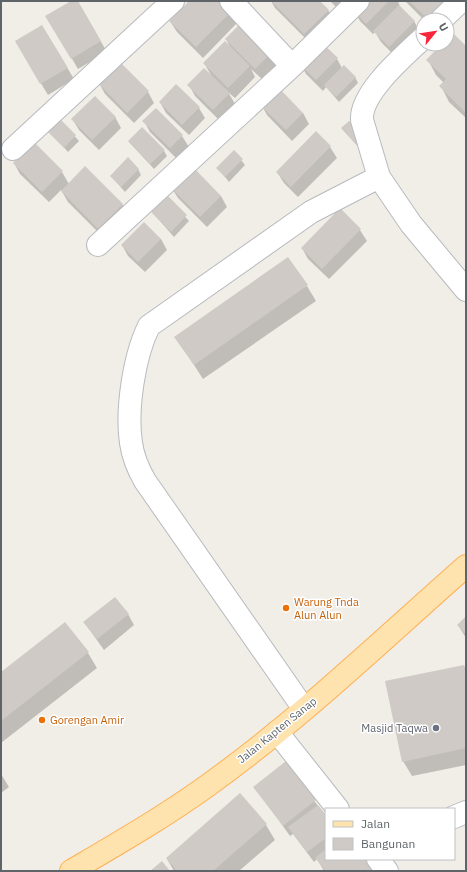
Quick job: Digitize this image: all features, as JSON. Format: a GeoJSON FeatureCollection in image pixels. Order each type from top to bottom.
{"type":"FeatureCollection","features":[{"type":"Feature","properties":{"kind":"main road","name":"Jalan Kapten Sanap"},"geometry":{"type":"LineString","coordinates":[[71,871],[157,820],[207,786],[277,732],[466,566]]}},
{"type":"Feature","properties":{"kind":"street"},"geometry":{"type":"LineString","coordinates":[[14,149],[173,1]]}},
{"type":"Feature","properties":{"kind":"street"},"geometry":{"type":"LineString","coordinates":[[231,1],[292,66]]}},
{"type":"Feature","properties":{"kind":"street"},"geometry":{"type":"LineString","coordinates":[[98,245],[292,66],[358,1]]}},
{"type":"Feature","properties":{"kind":"street"},"geometry":{"type":"LineString","coordinates":[[449,12],[461,1]]}},
{"type":"Feature","properties":{"kind":"street"},"geometry":{"type":"LineString","coordinates":[[415,46],[379,83],[368,100],[362,115],[380,177],[416,229],[466,290]]}},
{"type":"Feature","properties":{"kind":"street"},"geometry":{"type":"LineString","coordinates":[[304,709],[145,481],[138,468],[131,444],[130,422],[132,392],[143,338],[149,326],[311,212],[380,177]]}},
{"type":"Feature","properties":{"kind":"street"},"geometry":{"type":"LineString","coordinates":[[277,732],[337,808]]}},
{"type":"Feature","properties":{"kind":"street"},"geometry":{"type":"LineString","coordinates":[[455,817],[466,812]]}},
{"type":"Feature","properties":{"kind":"street"},"geometry":{"type":"LineString","coordinates":[[379,860],[387,871]]}},
{"type":"Feature","properties":{"kind":"building"},"geometry":{"type":"Polygon","coordinates":[[[71,1],[78,1],[101,41],[71,59],[45,16],[71,1]]]}},
{"type":"Feature","properties":{"kind":"building"},"geometry":{"type":"Polygon","coordinates":[[[189,1],[223,1],[233,10],[196,47],[169,21],[189,1]]]}},
{"type":"Feature","properties":{"kind":"building"},"geometry":{"type":"Polygon","coordinates":[[[271,1],[320,1],[329,10],[304,34],[271,1]]]}},
{"type":"Feature","properties":{"kind":"building"},"geometry":{"type":"Polygon","coordinates":[[[362,1],[389,1],[366,24],[353,10],[362,1]]]}},
{"type":"Feature","properties":{"kind":"building"},"geometry":{"type":"Polygon","coordinates":[[[409,1],[447,1],[437,12],[421,12],[409,1]]]}},
{"type":"Feature","properties":{"kind":"building"},"geometry":{"type":"Polygon","coordinates":[[[399,5],[415,21],[389,47],[373,31],[399,5]]]}},
{"type":"Feature","properties":{"kind":"building"},"geometry":{"type":"Polygon","coordinates":[[[245,19],[275,49],[255,69],[225,39],[245,19]]]}},
{"type":"Feature","properties":{"kind":"building"},"geometry":{"type":"Polygon","coordinates":[[[42,25],[68,68],[40,84],[15,41],[42,25]]]}},
{"type":"Feature","properties":{"kind":"building"},"geometry":{"type":"Polygon","coordinates":[[[455,35],[466,46],[466,113],[439,86],[446,79],[426,60],[434,52],[455,52],[455,35]]]}},
{"type":"Feature","properties":{"kind":"building"},"geometry":{"type":"Polygon","coordinates":[[[225,41],[250,66],[228,88],[203,63],[225,41]]]}},
{"type":"Feature","properties":{"kind":"building"},"geometry":{"type":"Polygon","coordinates":[[[320,41],[338,58],[316,80],[298,63],[320,41]]]}},
{"type":"Feature","properties":{"kind":"building"},"geometry":{"type":"Polygon","coordinates":[[[119,61],[149,91],[127,113],[98,83],[119,61]]]}},
{"type":"Feature","properties":{"kind":"building"},"geometry":{"type":"Polygon","coordinates":[[[344,65],[356,77],[336,97],[324,85],[344,65]]]}},
{"type":"Feature","properties":{"kind":"building"},"geometry":{"type":"Polygon","coordinates":[[[204,68],[230,93],[213,110],[187,85],[204,68]]]}},
{"type":"Feature","properties":{"kind":"building"},"geometry":{"type":"Polygon","coordinates":[[[176,84],[200,107],[182,125],[159,102],[176,84]]]}},
{"type":"Feature","properties":{"kind":"building"},"geometry":{"type":"Polygon","coordinates":[[[277,86],[303,113],[286,130],[259,104],[277,86]]]}},
{"type":"Feature","properties":{"kind":"building"},"geometry":{"type":"Polygon","coordinates":[[[95,96],[116,117],[92,140],[71,119],[95,96]]]}},
{"type":"Feature","properties":{"kind":"building"},"geometry":{"type":"Polygon","coordinates":[[[156,108],[183,135],[170,148],[142,121],[156,108]]]}},
{"type":"Feature","properties":{"kind":"building"},"geometry":{"type":"Polygon","coordinates":[[[58,117],[76,135],[64,148],[45,129],[58,117]]]}},
{"type":"Feature","properties":{"kind":"building"},"geometry":{"type":"Polygon","coordinates":[[[349,121],[366,138],[358,146],[341,128],[349,121]]]}},
{"type":"Feature","properties":{"kind":"building"},"geometry":{"type":"Polygon","coordinates":[[[142,127],[165,150],[150,164],[128,141],[142,127]]]}},
{"type":"Feature","properties":{"kind":"building"},"geometry":{"type":"Polygon","coordinates":[[[316,131],[331,146],[291,187],[276,172],[316,131]]]}},
{"type":"Feature","properties":{"kind":"building"},"geometry":{"type":"Polygon","coordinates":[[[34,142],[63,171],[42,192],[13,163],[34,142]]]}},
{"type":"Feature","properties":{"kind":"building"},"geometry":{"type":"Polygon","coordinates":[[[234,150],[243,159],[225,177],[216,168],[234,150]]]}},
{"type":"Feature","properties":{"kind":"building"},"geometry":{"type":"Polygon","coordinates":[[[128,157],[139,169],[121,187],[110,176],[128,157]]]}},
{"type":"Feature","properties":{"kind":"building"},"geometry":{"type":"Polygon","coordinates":[[[191,165],[221,196],[200,217],[170,187],[191,165]]]}},
{"type":"Feature","properties":{"kind":"building"},"geometry":{"type":"Polygon","coordinates":[[[85,166],[123,204],[98,229],[61,191],[85,166]]]}},
{"type":"Feature","properties":{"kind":"building"},"geometry":{"type":"Polygon","coordinates":[[[167,195],[187,215],[171,232],[151,212],[167,195]]]}},
{"type":"Feature","properties":{"kind":"building"},"geometry":{"type":"Polygon","coordinates":[[[340,208],[361,229],[322,269],[301,248],[340,208]]]}},
{"type":"Feature","properties":{"kind":"building"},"geometry":{"type":"Polygon","coordinates":[[[144,222],[161,239],[138,262],[121,245],[144,222]]]}},
{"type":"Feature","properties":{"kind":"building"},"geometry":{"type":"Polygon","coordinates":[[[288,257],[308,285],[194,365],[174,337],[288,257]]]}},
{"type":"Feature","properties":{"kind":"building"},"geometry":{"type":"Polygon","coordinates":[[[115,597],[129,614],[97,639],[83,622],[115,597]]]}},
{"type":"Feature","properties":{"kind":"building"},"geometry":{"type":"Polygon","coordinates":[[[466,616],[466,634],[457,625],[466,616]]]}},
{"type":"Feature","properties":{"kind":"building"},"geometry":{"type":"Polygon","coordinates":[[[65,622],[89,652],[1,721],[1,672],[65,622]]]}},
{"type":"Feature","properties":{"kind":"building"},"geometry":{"type":"Polygon","coordinates":[[[464,665],[466,673],[466,748],[402,762],[385,681],[464,665]]]}},
{"type":"Feature","properties":{"kind":"building"},"geometry":{"type":"Polygon","coordinates":[[[286,761],[316,800],[283,826],[253,787],[286,761]]]}},
{"type":"Feature","properties":{"kind":"building"},"geometry":{"type":"Polygon","coordinates":[[[240,793],[267,824],[213,871],[177,871],[166,858],[240,793]]]}},
{"type":"Feature","properties":{"kind":"building"},"geometry":{"type":"Polygon","coordinates":[[[318,805],[325,814],[325,839],[307,852],[288,827],[318,805]]]}},
{"type":"Feature","properties":{"kind":"building"},"geometry":{"type":"Polygon","coordinates":[[[325,850],[325,860],[373,860],[381,871],[326,871],[315,858],[325,850]]]}},
{"type":"Feature","properties":{"kind":"building"},"geometry":{"type":"Polygon","coordinates":[[[162,861],[170,871],[150,871],[162,861]]]}},
{"type":"Feature","properties":{"kind":"place","name":"Warung Tnda Alun Alun"},"geometry":{"type":"Point","coordinates":[286,608]}},
{"type":"Feature","properties":{"kind":"place","name":"Gorengan Amir"},"geometry":{"type":"Point","coordinates":[42,720]}},
{"type":"Feature","properties":{"kind":"place","name":"Masjid Taqwa"},"geometry":{"type":"Point","coordinates":[436,728]}}]}
